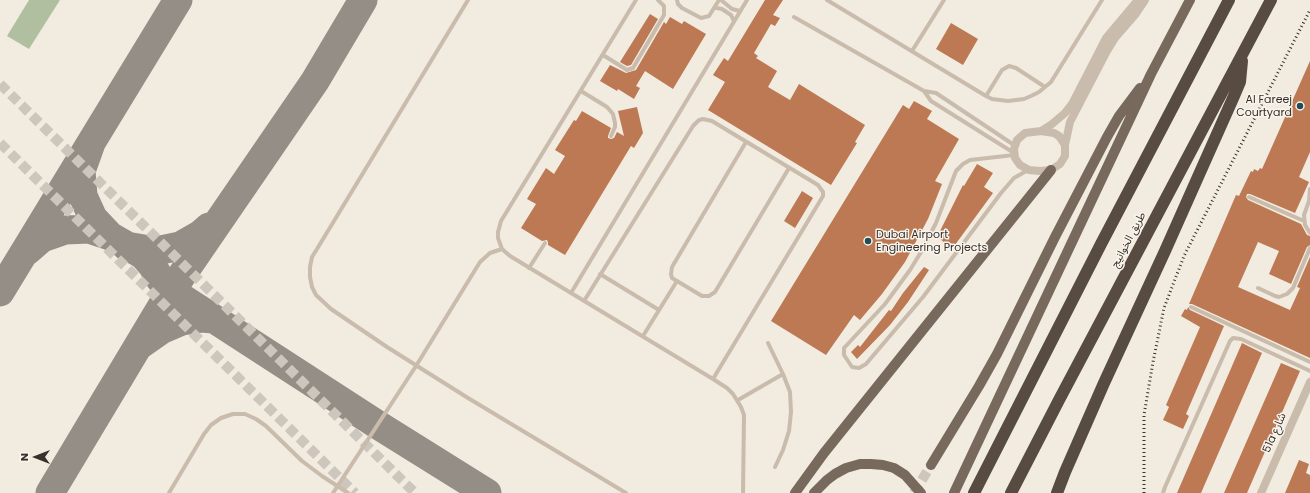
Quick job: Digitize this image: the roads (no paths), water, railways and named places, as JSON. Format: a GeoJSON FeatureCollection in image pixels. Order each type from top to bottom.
{"type":"FeatureCollection","features":[{"type":"Feature","properties":{"kind":"highway","name":"طريق الخوانيج"},"geometry":{"type":"LineString","coordinates":[[974,493],[1101,244],[1229,0]]}},
{"type":"Feature","properties":{"kind":"highway","name":"طريق الخوانيج"},"geometry":{"type":"LineString","coordinates":[[1012,493],[1059,400],[1271,0]]}},
{"type":"Feature","properties":{"kind":"highway"},"geometry":{"type":"LineString","coordinates":[[1057,493],[1104,383],[1165,251],[1240,82],[1242,56]]}},
{"type":"Feature","properties":{"kind":"main road"},"geometry":{"type":"LineString","coordinates":[[954,493],[1151,74],[1190,0]]}},
{"type":"Feature","properties":{"kind":"main road"},"geometry":{"type":"LineString","coordinates":[[931,465],[976,392],[997,354],[1107,137],[1130,101],[1151,74]]}},
{"type":"Feature","properties":{"kind":"main road"},"geometry":{"type":"LineString","coordinates":[[795,493],[824,453],[1050,170]]}},
{"type":"Feature","properties":{"kind":"main road"},"geometry":{"type":"LineString","coordinates":[[814,493],[835,474],[846,468],[860,464],[883,465],[894,468],[904,475],[920,493]]}},
{"type":"Feature","properties":{"kind":"street"},"geometry":{"type":"LineString","coordinates":[[1041,131],[1059,119],[1072,104],[1106,38],[1138,0]]}},
{"type":"Feature","properties":{"kind":"street"},"geometry":{"type":"LineString","coordinates":[[1065,145],[1054,133],[1041,131],[1025,133],[1020,136],[1014,151],[1020,165],[1030,170],[1050,170],[1060,164],[1066,150],[1065,145],[1070,122],[1107,51],[1145,0]]}},
{"type":"Feature","properties":{"kind":"street","name":"51a شارع"},"geometry":{"type":"LineString","coordinates":[[1261,493],[1310,382]]}},
{"type":"Feature","properties":{"kind":"lane"},"geometry":{"type":"LineString","coordinates":[[468,0],[312,257],[310,267],[312,287],[316,295],[323,303],[369,336],[626,493]]}},
{"type":"Feature","properties":{"kind":"lane"},"geometry":{"type":"LineString","coordinates":[[636,0],[501,221],[498,238],[502,249],[510,256],[727,388],[738,400],[744,415],[743,493]]}},
{"type":"Feature","properties":{"kind":"lane"},"geometry":{"type":"LineString","coordinates":[[603,55],[627,70],[633,68],[664,15],[664,6],[658,0]]}},
{"type":"Feature","properties":{"kind":"lane"},"geometry":{"type":"LineString","coordinates":[[677,0],[678,4],[682,8],[701,18],[709,16],[713,8],[720,0],[732,9],[740,11]]}},
{"type":"Feature","properties":{"kind":"lane"},"geometry":{"type":"LineString","coordinates":[[571,293],[747,0]]}},
{"type":"Feature","properties":{"kind":"lane"},"geometry":{"type":"LineString","coordinates":[[827,0],[986,96],[1000,100],[1016,100],[1031,96],[1051,82],[1102,0]]}},
{"type":"Feature","properties":{"kind":"lane"},"geometry":{"type":"LineString","coordinates":[[912,51],[944,0]]}},
{"type":"Feature","properties":{"kind":"lane"},"geometry":{"type":"LineString","coordinates":[[713,8],[722,9],[731,15],[734,21]]}},
{"type":"Feature","properties":{"kind":"lane"},"geometry":{"type":"LineString","coordinates":[[794,17],[924,91],[936,93],[1014,151]]}},
{"type":"Feature","properties":{"kind":"lane"},"geometry":{"type":"LineString","coordinates":[[986,96],[1002,70],[1009,66],[1016,68],[1045,87]]}},
{"type":"Feature","properties":{"kind":"lane"},"geometry":{"type":"LineString","coordinates":[[581,91],[607,107],[613,114],[615,123],[611,136]]}},
{"type":"Feature","properties":{"kind":"lane"},"geometry":{"type":"LineString","coordinates":[[924,91],[931,101],[1014,151]]}},
{"type":"Feature","properties":{"kind":"lane"},"geometry":{"type":"LineString","coordinates":[[584,301],[696,123],[704,119],[712,121],[818,186],[823,192],[823,196],[713,379]]}},
{"type":"Feature","properties":{"kind":"lane"},"geometry":{"type":"LineString","coordinates":[[746,142],[672,267],[672,278],[677,282],[702,296],[710,296],[715,292],[789,168]]}},
{"type":"Feature","properties":{"kind":"lane"},"geometry":{"type":"LineString","coordinates":[[1014,151],[970,160],[956,171],[936,223],[910,270],[886,304],[844,348],[844,355],[852,366],[859,368],[866,364],[923,296],[1008,185],[1014,178],[1030,170]]}},
{"type":"Feature","properties":{"kind":"lane"},"geometry":{"type":"LineString","coordinates":[[1310,189],[1310,197],[1304,215],[1304,221],[1310,233]]}},
{"type":"Feature","properties":{"kind":"lane"},"geometry":{"type":"LineString","coordinates":[[1249,197],[1304,221]]}},
{"type":"Feature","properties":{"kind":"lane"},"geometry":{"type":"LineString","coordinates":[[530,268],[545,243]]}},
{"type":"Feature","properties":{"kind":"lane"},"geometry":{"type":"LineString","coordinates":[[1258,288],[1279,297],[1287,294],[1293,288],[1310,248]]}},
{"type":"Feature","properties":{"kind":"lane"},"geometry":{"type":"LineString","coordinates":[[333,493],[416,366],[480,262],[490,253],[502,249]]}},
{"type":"Feature","properties":{"kind":"lane"},"geometry":{"type":"LineString","coordinates":[[600,274],[659,310]]}},
{"type":"Feature","properties":{"kind":"lane"},"geometry":{"type":"LineString","coordinates":[[643,336],[677,282]]}},
{"type":"Feature","properties":{"kind":"lane"},"geometry":{"type":"LineString","coordinates":[[1191,307],[1310,362]]}},
{"type":"Feature","properties":{"kind":"lane"},"geometry":{"type":"LineString","coordinates":[[1163,493],[1230,341],[1233,338],[1241,339],[1310,371]]}},
{"type":"Feature","properties":{"kind":"lane"},"geometry":{"type":"LineString","coordinates":[[768,343],[790,392],[791,412],[789,431],[775,467]]}},
{"type":"Feature","properties":{"kind":"lane"},"geometry":{"type":"LineString","coordinates":[[738,400],[783,374]]}},
{"type":"Feature","properties":{"kind":"lane"},"geometry":{"type":"LineString","coordinates":[[169,493],[204,434],[211,425],[221,418],[233,414],[245,414],[261,423],[302,461],[337,487],[348,493]]}},
{"type":"Feature","properties":{"kind":"tunnel"},"geometry":{"type":"LineString","coordinates":[[0,84],[415,493]]}},
{"type":"Feature","properties":{"kind":"tunnel"},"geometry":{"type":"LineString","coordinates":[[0,143],[355,493]]}},
{"type":"Feature","properties":{"kind":"tunnel"},"geometry":{"type":"LineString","coordinates":[[914,493],[931,465]]}},
{"type":"Feature","properties":{"kind":"railway"},"geometry":{"type":"LineString","coordinates":[[1144,493],[1144,415],[1164,308],[1184,256],[1310,10]]}},
{"type":"Feature","properties":{"kind":"place","name":"Al Fareej Courtyard"},"geometry":{"type":"Point","coordinates":[1300,106]}},
{"type":"Feature","properties":{"kind":"place","name":"Dubai Airport Engineering Projects"},"geometry":{"type":"Point","coordinates":[868,241]}}]}
